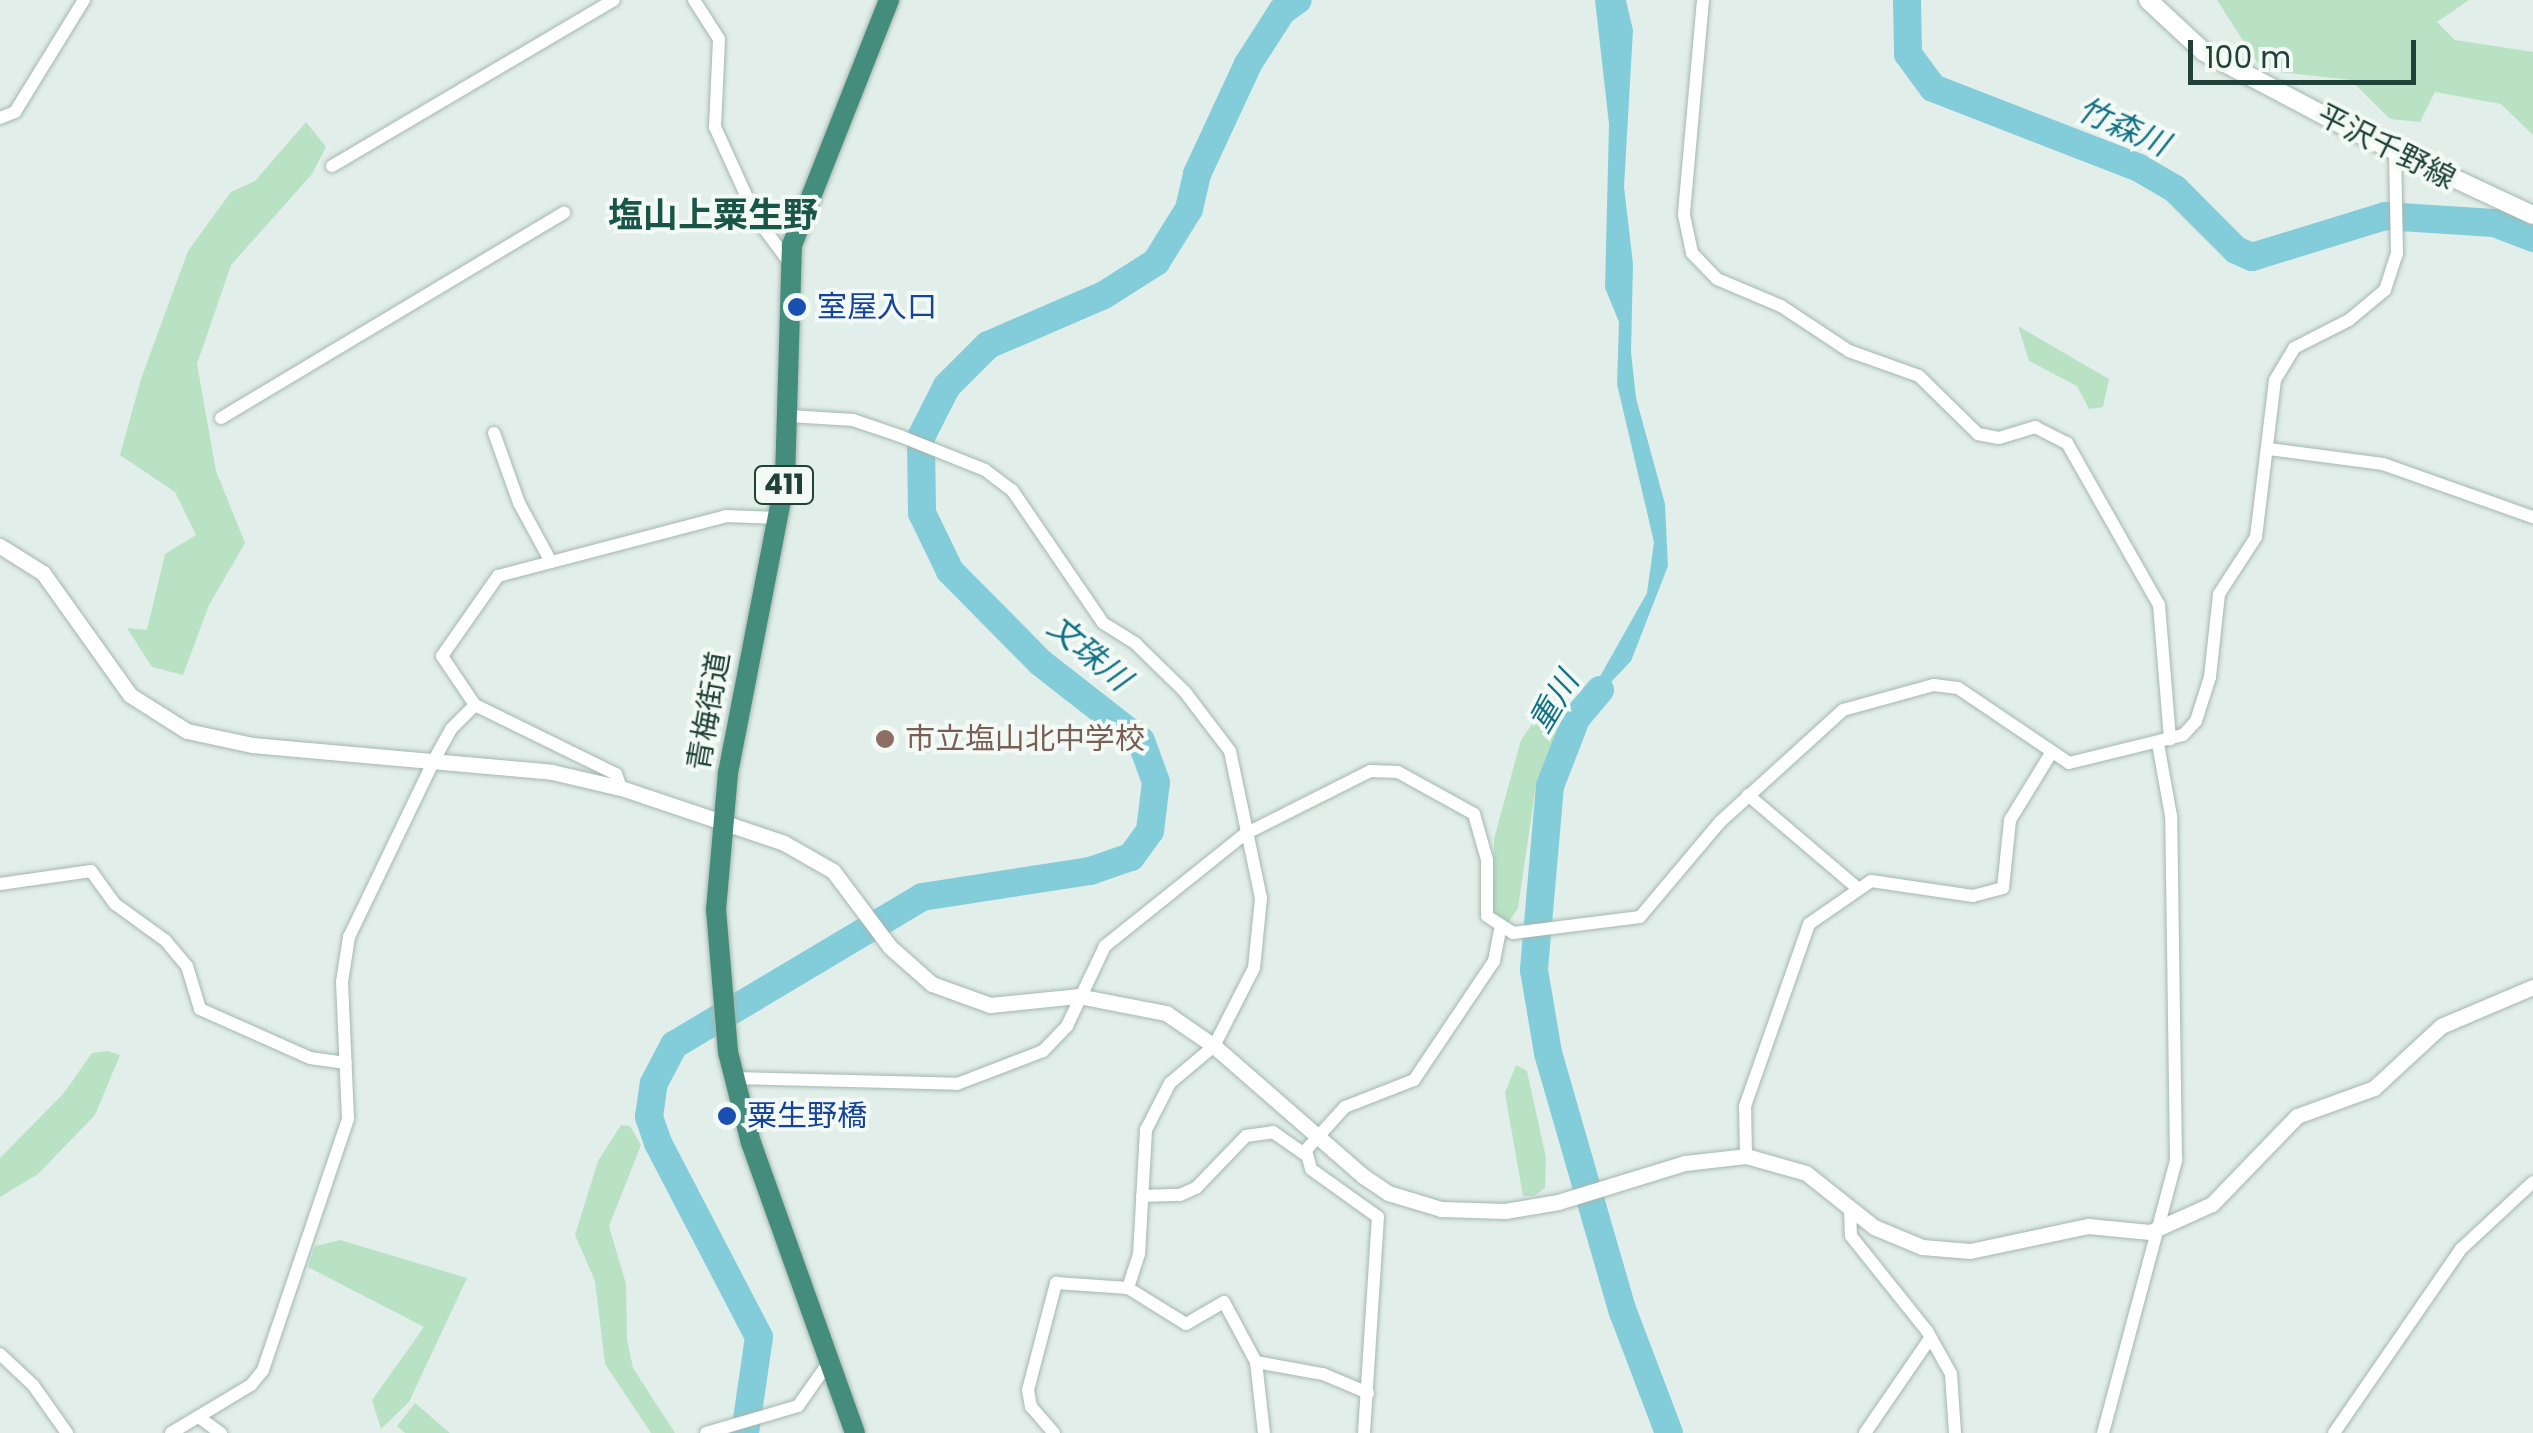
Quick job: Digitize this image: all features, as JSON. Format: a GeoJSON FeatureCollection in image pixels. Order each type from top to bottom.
{"type":"FeatureCollection","features":[{"type":"Feature","properties":{"kind":"highway","name":"青梅街道"},"geometry":{"type":"LineString","coordinates":[[856,1433],[734,1078],[719,984],[723,820],[778,518],[790,416],[789,262],[814,179],[889,0]]}},
{"type":"Feature","properties":{"kind":"main road","name":"平沢千野線"},"geometry":{"type":"LineString","coordinates":[[2148,0],[2204,52],[2396,152],[2533,215]]}},
{"type":"Feature","properties":{"kind":"street"},"geometry":{"type":"LineString","coordinates":[[0,118],[15,112],[84,0]]}},
{"type":"Feature","properties":{"kind":"street"},"geometry":{"type":"LineString","coordinates":[[332,166],[614,0]]}},
{"type":"Feature","properties":{"kind":"street"},"geometry":{"type":"LineString","coordinates":[[694,0],[719,38],[715,128],[757,219],[789,262]]}},
{"type":"Feature","properties":{"kind":"street"},"geometry":{"type":"LineString","coordinates":[[1703,0],[1706,26],[1695,68],[1684,215],[1692,253],[1718,280],[1782,306],[1849,351],[1919,376],[1978,434],[1999,438],[2035,427],[2067,442],[2159,605],[2171,816],[2176,1160],[2162,1228],[2103,1433]]}},
{"type":"Feature","properties":{"kind":"street"},"geometry":{"type":"LineString","coordinates":[[734,1078],[957,1084],[1043,1051],[1067,1026],[1105,946],[1245,834],[1370,772],[1398,772],[1474,814],[1486,860],[1487,916],[1506,932],[1599,927],[1640,917],[1748,795],[1833,714],[1934,685],[1969,694],[2050,755],[2069,763],[2164,742],[2196,721],[2210,677],[2219,594],[2256,537],[2275,380],[2286,359],[2308,337],[2378,301],[2396,254],[2396,152]]}},
{"type":"Feature","properties":{"kind":"street"},"geometry":{"type":"LineString","coordinates":[[221,418],[564,213]]}},
{"type":"Feature","properties":{"kind":"street"},"geometry":{"type":"LineString","coordinates":[[790,416],[852,420],[970,464],[1012,490],[1103,623],[1136,644],[1186,692],[1230,751],[1261,898],[1254,968],[1214,1046],[1160,1096],[1146,1130],[1139,1254],[1128,1288]]}},
{"type":"Feature","properties":{"kind":"street"},"geometry":{"type":"LineString","coordinates":[[494,433],[519,504],[551,562]]}},
{"type":"Feature","properties":{"kind":"street"},"geometry":{"type":"LineString","coordinates":[[2269,449],[2383,464],[2533,517]]}},
{"type":"Feature","properties":{"kind":"street"},"geometry":{"type":"LineString","coordinates":[[621,788],[616,774],[475,704],[442,656],[490,581],[726,516],[778,518]]}},
{"type":"Feature","properties":{"kind":"street"},"geometry":{"type":"LineString","coordinates":[[0,546],[43,573],[130,696],[187,731],[252,744],[552,772],[621,788],[723,820],[810,856],[859,903],[890,946],[954,996],[1012,1006],[1078,996],[1166,1013],[1214,1046],[1363,1176],[1416,1204],[1470,1212],[1558,1202],[1685,1163],[1746,1156],[1806,1174],[1897,1239],[1944,1251],[1970,1252],[2070,1228],[2162,1228],[2212,1204],[2297,1116],[2374,1088],[2441,1026],[2532,988]]}},
{"type":"Feature","properties":{"kind":"street"},"geometry":{"type":"LineString","coordinates":[[172,1433],[200,1418],[263,1370],[348,1119],[342,982],[349,937],[434,760],[475,704]]}},
{"type":"Feature","properties":{"kind":"street"},"geometry":{"type":"LineString","coordinates":[[1746,1156],[1745,1106],[1804,932],[1856,887],[1882,881],[1974,896],[2004,888],[2010,820],[2050,755]]}},
{"type":"Feature","properties":{"kind":"street"},"geometry":{"type":"LineString","coordinates":[[1748,795],[1856,887]]}},
{"type":"Feature","properties":{"kind":"street"},"geometry":{"type":"LineString","coordinates":[[0,884],[91,871],[115,904],[165,940],[187,966],[200,1009],[310,1058],[346,1064]]}},
{"type":"Feature","properties":{"kind":"street"},"geometry":{"type":"LineString","coordinates":[[1306,1154],[1314,1136],[1345,1107],[1414,1080],[1494,962],[1506,932]]}},
{"type":"Feature","properties":{"kind":"street"},"geometry":{"type":"LineString","coordinates":[[1142,1196],[1180,1196],[1196,1188],[1246,1136],[1273,1132],[1306,1154],[1311,1169],[1378,1217],[1364,1433]]}},
{"type":"Feature","properties":{"kind":"street"},"geometry":{"type":"LineString","coordinates":[[2334,1433],[2462,1249],[2533,1182]]}},
{"type":"Feature","properties":{"kind":"street"},"geometry":{"type":"LineString","coordinates":[[1850,1208],[1851,1236],[1931,1337],[1951,1374],[1955,1433]]}},
{"type":"Feature","properties":{"kind":"street"},"geometry":{"type":"LineString","coordinates":[[1054,1433],[1031,1407],[1028,1390],[1056,1284],[1128,1288],[1186,1324],[1224,1302],[1256,1362],[1264,1433]]}},
{"type":"Feature","properties":{"kind":"street"},"geometry":{"type":"LineString","coordinates":[[1864,1433],[1931,1337]]}},
{"type":"Feature","properties":{"kind":"street"},"geometry":{"type":"LineString","coordinates":[[0,1354],[33,1385],[67,1433]]}},
{"type":"Feature","properties":{"kind":"street"},"geometry":{"type":"LineString","coordinates":[[706,1433],[798,1406],[829,1362]]}},
{"type":"Feature","properties":{"kind":"street"},"geometry":{"type":"LineString","coordinates":[[1256,1362],[1323,1374],[1368,1394]]}},
{"type":"Feature","properties":{"kind":"street"},"geometry":{"type":"LineString","coordinates":[[200,1418],[221,1433]]}},
{"type":"Feature","properties":{"kind":"green space"},"geometry":{"type":"Polygon","coordinates":[[[2217,0],[2469,0],[2437,22],[2455,40],[2533,52],[2533,135],[2501,104],[2435,92],[2420,122],[2390,119],[2351,80],[2262,70],[2217,0]]]}},
{"type":"Feature","properties":{"kind":"green space"},"geometry":{"type":"Polygon","coordinates":[[[306,122],[326,147],[312,174],[231,265],[197,364],[216,471],[245,543],[209,605],[183,675],[152,667],[127,628],[147,630],[165,554],[196,535],[175,492],[120,455],[141,379],[188,251],[231,192],[255,181],[306,122]]]}},
{"type":"Feature","properties":{"kind":"green space"},"geometry":{"type":"Polygon","coordinates":[[[2018,326],[2109,379],[2103,407],[2089,409],[2077,386],[2029,361],[2018,326]]]}},
{"type":"Feature","properties":{"kind":"green space"},"geometry":{"type":"Polygon","coordinates":[[[1548,701],[1565,722],[1536,785],[1518,908],[1508,923],[1493,914],[1494,839],[1521,740],[1548,701]]]}},
{"type":"Feature","properties":{"kind":"green space"},"geometry":{"type":"Polygon","coordinates":[[[108,1051],[120,1055],[95,1115],[38,1174],[0,1197],[0,1158],[64,1093],[92,1053],[108,1051]]]}},
{"type":"Feature","properties":{"kind":"green space"},"geometry":{"type":"Polygon","coordinates":[[[1516,1065],[1527,1071],[1546,1158],[1545,1188],[1534,1196],[1523,1196],[1505,1093],[1516,1065]]]}},
{"type":"Feature","properties":{"kind":"green space"},"geometry":{"type":"Polygon","coordinates":[[[621,1125],[630,1126],[641,1145],[609,1226],[626,1284],[627,1340],[633,1368],[675,1433],[651,1433],[605,1364],[595,1281],[575,1235],[598,1161],[621,1125]]]}},
{"type":"Feature","properties":{"kind":"green space"},"geometry":{"type":"Polygon","coordinates":[[[340,1240],[467,1278],[409,1402],[381,1429],[372,1400],[424,1327],[308,1267],[315,1246],[340,1240]]]}},
{"type":"Feature","properties":{"kind":"green space"},"geometry":{"type":"Polygon","coordinates":[[[415,1403],[450,1433],[405,1433],[397,1426],[415,1403]]]}},
{"type":"Feature","properties":{"kind":"water"},"geometry":{"type":"Polygon","coordinates":[[[1595,0],[1626,0],[1633,30],[1624,187],[1633,264],[1631,352],[1636,398],[1665,504],[1668,566],[1631,661],[1576,719],[1647,593],[1654,542],[1617,384],[1619,322],[1605,288],[1609,124],[1595,0]]]}},
{"type":"Feature","properties":{"kind":"waterway","name":"文珠川"},"geometry":{"type":"LineString","coordinates":[[745,1433],[759,1337],[658,1143],[649,1117],[654,1083],[674,1045],[922,897],[1090,871],[1131,857],[1150,831],[1156,782],[1141,741],[1040,662],[950,571],[922,513],[921,437],[947,386],[988,345],[1104,295],[1156,262],[1189,209],[1197,174],[1248,64],[1282,11],[1298,0]]}},
{"type":"Feature","properties":{"kind":"waterway","name":"竹森川"},"geometry":{"type":"LineString","coordinates":[[1907,0],[1908,54],[1933,88],[2139,168],[2175,189],[2236,250],[2252,257],[2385,216],[2494,223],[2533,238]]}},
{"type":"Feature","properties":{"kind":"waterway","name":"重川"},"geometry":{"type":"LineString","coordinates":[[1600,690],[1576,719],[1550,786],[1534,970],[1548,1053],[1623,1312],[1669,1433]]}},
{"type":"Feature","properties":{"kind":"place","name":"室屋入口"},"geometry":{"type":"Point","coordinates":[797,307]}},
{"type":"Feature","properties":{"kind":"place","name":"市立塩山北中学校"},"geometry":{"type":"Point","coordinates":[885,739]}},
{"type":"Feature","properties":{"kind":"place","name":"粟生野橋"},"geometry":{"type":"Point","coordinates":[727,1116]}},
{"type":"Feature","properties":{"kind":"district","name":"塩山上粟生野"},"geometry":{"type":"Point","coordinates":[713,215]}}]}
